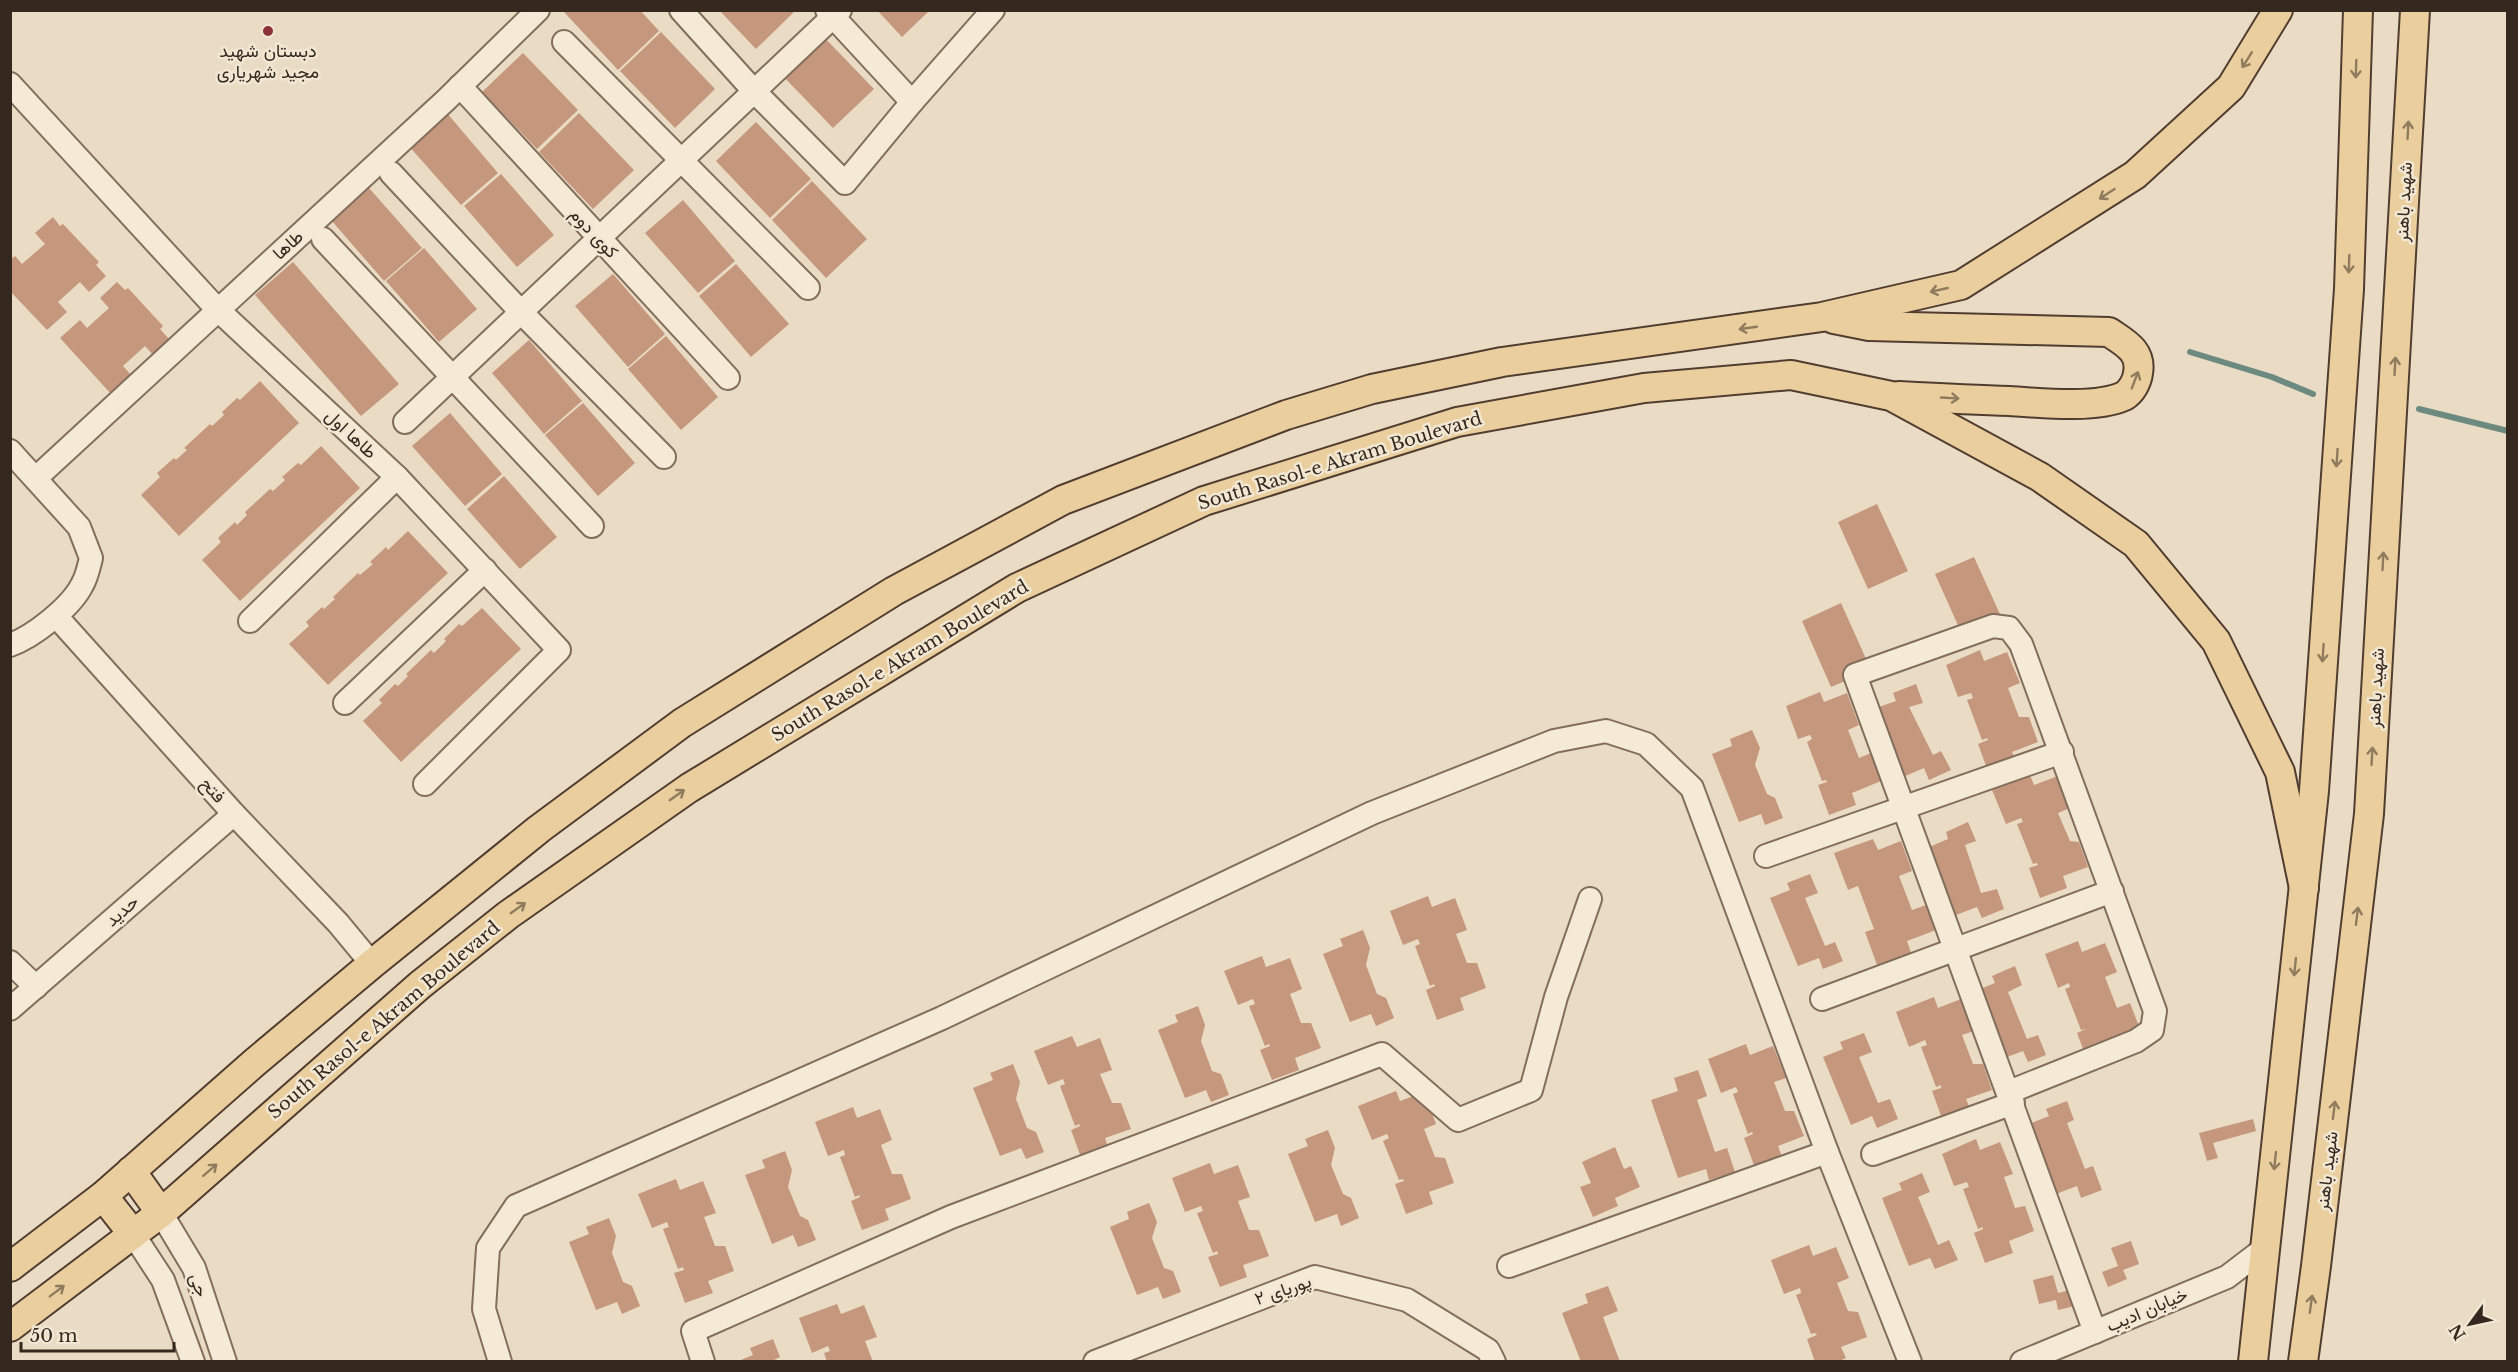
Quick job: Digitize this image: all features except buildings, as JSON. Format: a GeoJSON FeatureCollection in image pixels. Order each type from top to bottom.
{"type":"FeatureCollection","features":[{"type":"Feature","properties":{"kind":"main road"},"geometry":{"type":"LineString","coordinates":[[10,1267],[103,1196],[372,964],[539,829],[682,723],[894,591],[1063,500],[1286,415],[1372,389],[1502,362],[1822,317],[1961,285],[2135,175],[2230,87],[2278,10]]}},
{"type":"Feature","properties":{"kind":"main road"},"geometry":{"type":"LineString","coordinates":[[2253,1362],[2314,791],[2349,289],[2358,10]]}},
{"type":"Feature","properties":{"kind":"main road","name":"شهید باهنر"},"geometry":{"type":"LineString","coordinates":[[2303,1362],[2369,814],[2415,10]]}},
{"type":"Feature","properties":{"kind":"main road"},"geometry":{"type":"LineString","coordinates":[[1822,317],[1869,326],[2109,332],[2131,346],[2138,358],[2138,374],[2133,388],[2124,396],[2100,401],[2065,404],[1891,396]]}},
{"type":"Feature","properties":{"kind":"main road","name":"South Rasol-e Akram Boulevard"},"geometry":{"type":"LineString","coordinates":[[10,1327],[161,1214],[420,985],[508,915],[688,788],[1017,588],[1204,501],[1457,422],[1644,388],[1791,375],[1891,396],[2040,477],[2136,544],[2216,641],[2280,772],[2304,888]]}},
{"type":"Feature","properties":{"kind":"main road"},"geometry":{"type":"LineString","coordinates":[[130,1171],[161,1214]]}},
{"type":"Feature","properties":{"kind":"main road"},"geometry":{"type":"LineString","coordinates":[[103,1196],[133,1234]]}},
{"type":"Feature","properties":{"kind":"street","name":"طاها"},"geometry":{"type":"LineString","coordinates":[[36,478],[460,86],[538,10]]}},
{"type":"Feature","properties":{"kind":"street"},"geometry":{"type":"LineString","coordinates":[[681,10],[754,91],[845,183],[993,10]]}},
{"type":"Feature","properties":{"kind":"street"},"geometry":{"type":"LineString","coordinates":[[405,422],[680,162],[833,13],[912,102]]}},
{"type":"Feature","properties":{"kind":"street"},"geometry":{"type":"LineString","coordinates":[[564,42],[680,162],[808,288]]}},
{"type":"Feature","properties":{"kind":"street","name":"طاها اول"},"geometry":{"type":"LineString","coordinates":[[10,84],[218,309],[398,477],[559,650],[425,784]]}},
{"type":"Feature","properties":{"kind":"street","name":"کوی دوم"},"geometry":{"type":"LineString","coordinates":[[460,86],[728,378]]}},
{"type":"Feature","properties":{"kind":"street"},"geometry":{"type":"LineString","coordinates":[[391,173],[521,312],[664,457]]}},
{"type":"Feature","properties":{"kind":"street"},"geometry":{"type":"LineString","coordinates":[[323,239],[592,526]]}},
{"type":"Feature","properties":{"kind":"street"},"geometry":{"type":"LineString","coordinates":[[10,451],[79,527],[91,558],[82,585],[56,616],[26,640],[10,645]]}},
{"type":"Feature","properties":{"kind":"street"},"geometry":{"type":"LineString","coordinates":[[250,621],[398,477]]}},
{"type":"Feature","properties":{"kind":"street"},"geometry":{"type":"LineString","coordinates":[[345,703],[484,570]]}},
{"type":"Feature","properties":{"kind":"street","name":"فتح"},"geometry":{"type":"LineString","coordinates":[[56,616],[234,813],[338,923],[372,964]]}},
{"type":"Feature","properties":{"kind":"street"},"geometry":{"type":"LineString","coordinates":[[1873,1154],[2011,1098],[2136,1041],[2152,1030],[2155,1011],[2021,644],[2009,628],[1993,626],[1855,675],[2011,1098],[2095,1332]]}},
{"type":"Feature","properties":{"kind":"street"},"geometry":{"type":"LineString","coordinates":[[500,1362],[484,1309],[488,1248],[516,1206],[942,1018],[1372,813],[1554,741],[1606,730],[1646,744],[1692,788],[1827,1152],[1910,1362]]}},
{"type":"Feature","properties":{"kind":"street"},"geometry":{"type":"LineString","coordinates":[[1766,856],[2062,752]]}},
{"type":"Feature","properties":{"kind":"street","name":"حدید"},"geometry":{"type":"LineString","coordinates":[[10,1009],[234,813]]}},
{"type":"Feature","properties":{"kind":"street"},"geometry":{"type":"LineString","coordinates":[[1822,999],[2112,891]]}},
{"type":"Feature","properties":{"kind":"street"},"geometry":{"type":"LineString","coordinates":[[703,1362],[693,1331],[951,1217],[1382,1054],[1458,1120],[1531,1090],[1556,997],[1590,899]]}},
{"type":"Feature","properties":{"kind":"street"},"geometry":{"type":"LineString","coordinates":[[10,962],[36,987]]}},
{"type":"Feature","properties":{"kind":"street"},"geometry":{"type":"LineString","coordinates":[[1509,1266],[1827,1152]]}},
{"type":"Feature","properties":{"kind":"street","name":"جی"},"geometry":{"type":"LineString","coordinates":[[161,1214],[194,1268],[225,1362]]}},
{"type":"Feature","properties":{"kind":"street","name":"جی"},"geometry":{"type":"LineString","coordinates":[[133,1234],[163,1280],[192,1362]]}},
{"type":"Feature","properties":{"kind":"street","name":"خیابان ادیب"},"geometry":{"type":"LineString","coordinates":[[2022,1362],[2227,1276],[2265,1248]]}},
{"type":"Feature","properties":{"kind":"street"},"geometry":{"type":"LineString","coordinates":[[163,1280],[174,1266],[184,1264],[194,1268]]}},
{"type":"Feature","properties":{"kind":"street","name":"پوریای ۲"},"geometry":{"type":"LineString","coordinates":[[1095,1362],[1315,1277],[1407,1300],[1488,1350],[1494,1362]]}},
{"type":"Feature","properties":{"kind":"waterway"},"geometry":{"type":"LineString","coordinates":[[2190,352],[2272,377],[2313,394]]}},
{"type":"Feature","properties":{"kind":"waterway"},"geometry":{"type":"LineString","coordinates":[[2419,409],[2508,431]]}},
{"type":"Feature","properties":{"kind":"place","name":"دبستان شهید مجید شهریاری"},"geometry":{"type":"Point","coordinates":[268,31]}}]}
